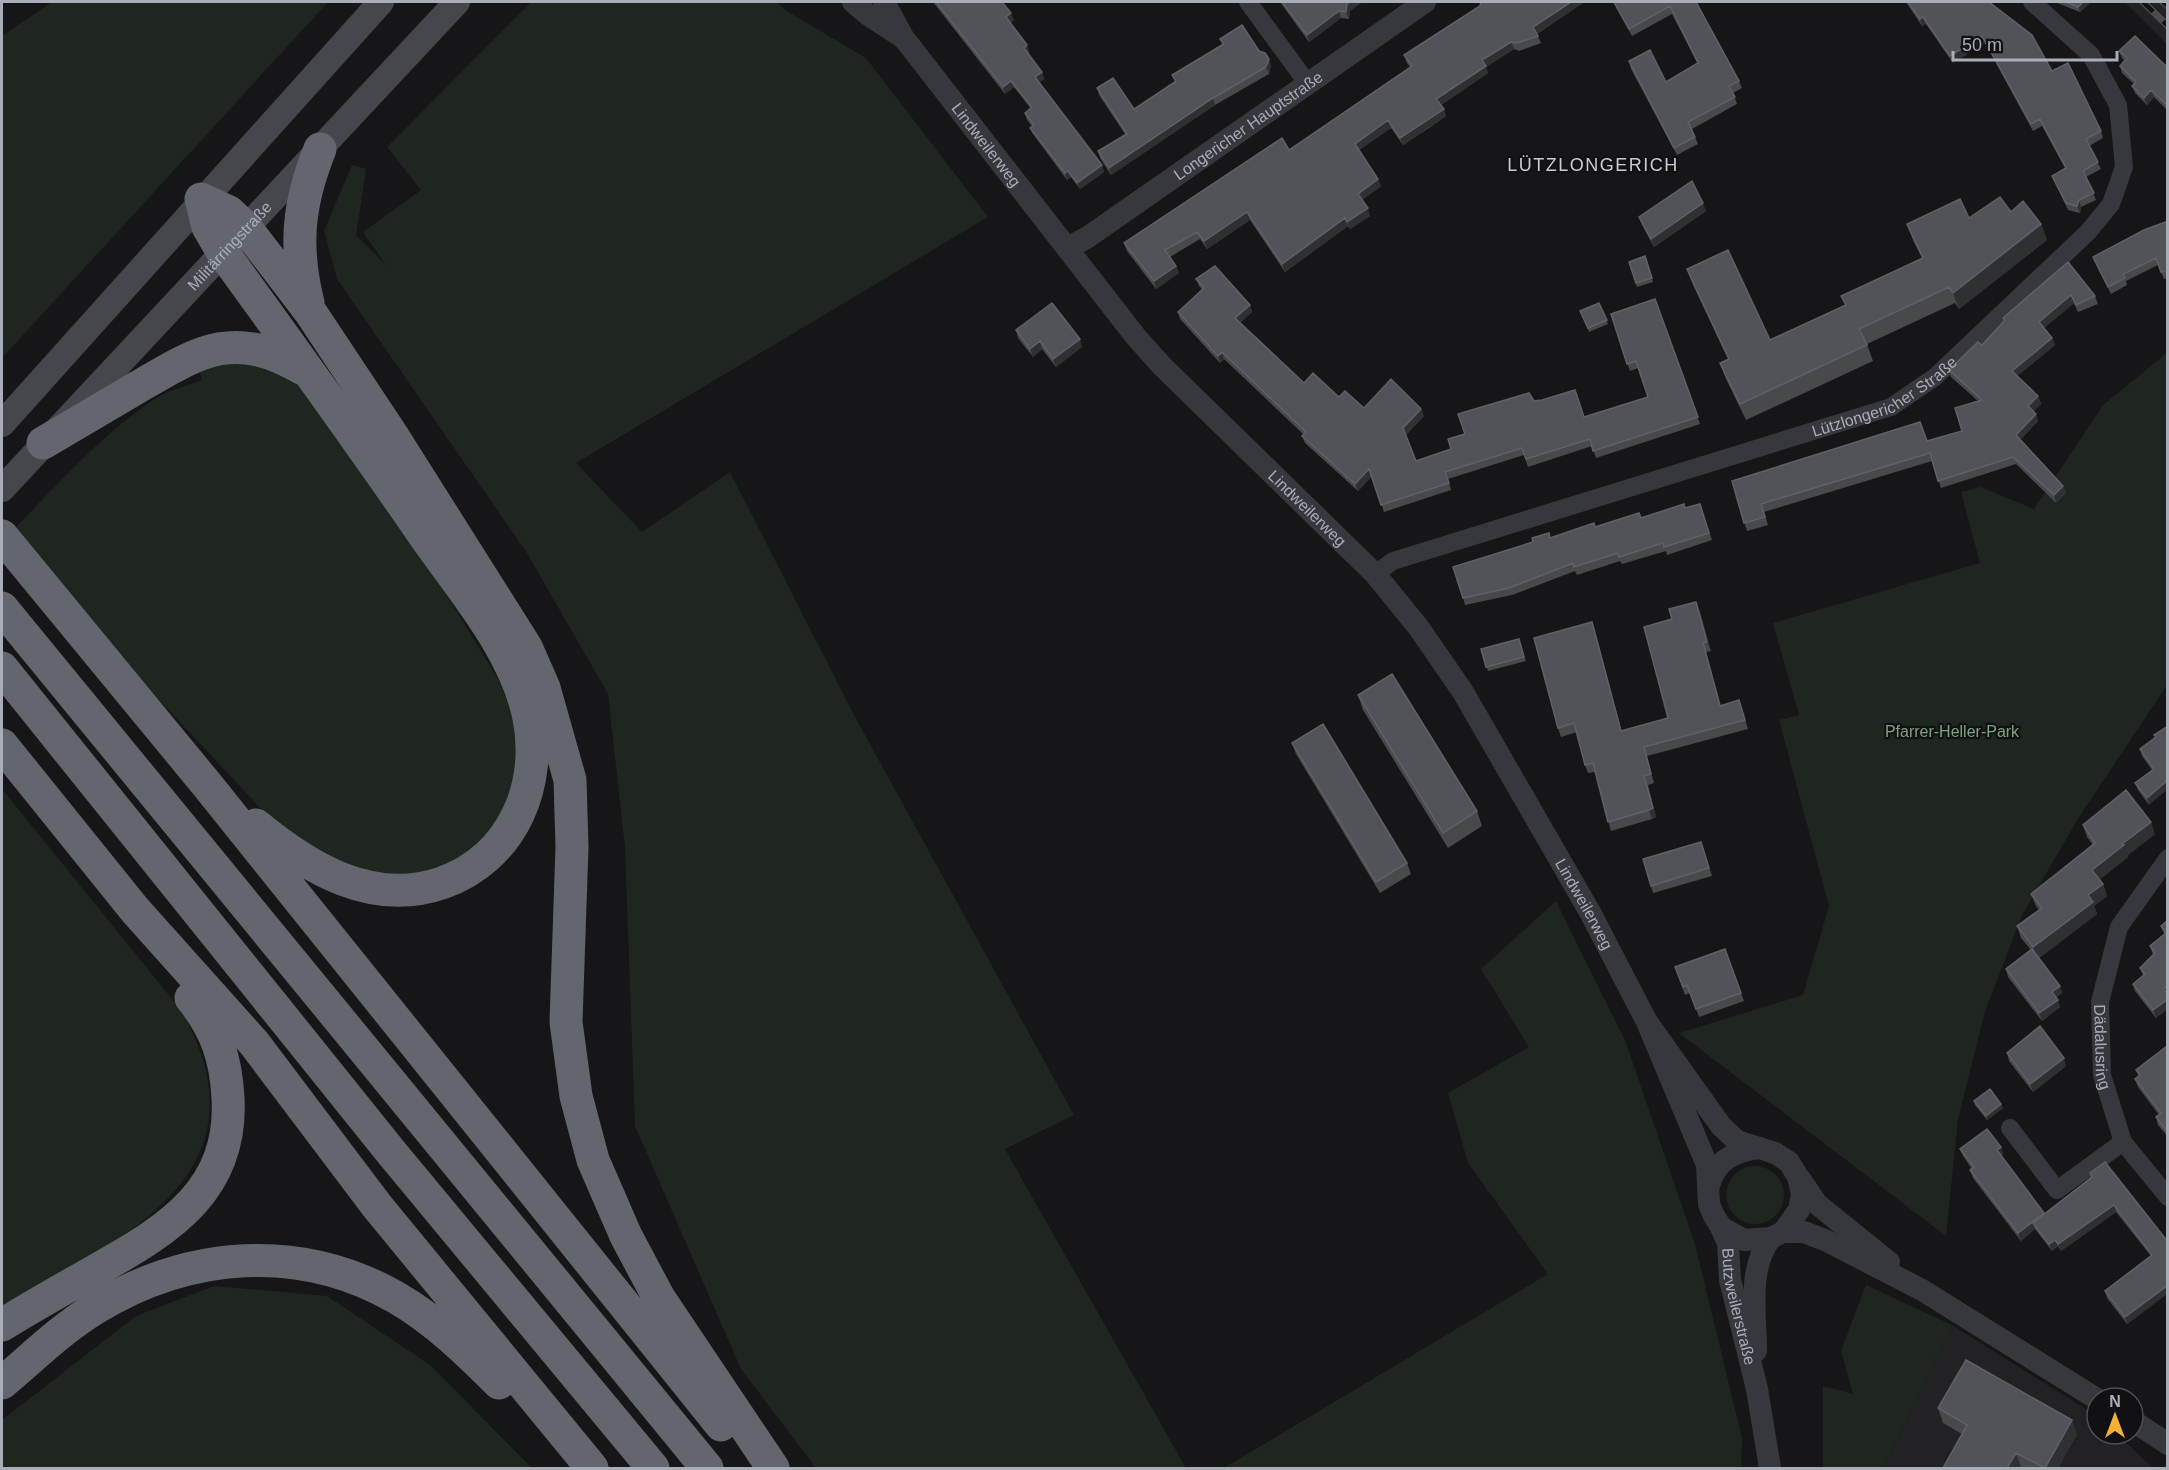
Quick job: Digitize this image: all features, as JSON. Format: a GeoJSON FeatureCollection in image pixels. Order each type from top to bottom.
{"type":"FeatureCollection","features":[{"type":"Feature","properties":{"kind":"highway"},"geometry":{"type":"LineString","coordinates":[[310,314],[299,264],[299,233],[310,175],[320,149]]}},
{"type":"Feature","properties":{"kind":"highway"},"geometry":{"type":"LineString","coordinates":[[201,199],[229,212],[246,228],[310,314],[526,646],[544,688],[570,780],[572,847],[566,1022],[576,1096],[593,1160],[626,1236],[659,1298],[773,1468]]}},
{"type":"Feature","properties":{"kind":"highway"},"geometry":{"type":"LineString","coordinates":[[201,199],[208,227],[222,250],[306,370],[349,426],[460,586],[508,663],[528,713],[531,738],[530,771],[524,797],[510,831],[500,846],[476,866],[429,887],[395,891],[369,887],[326,873],[286,850],[208,786]]}},
{"type":"Feature","properties":{"kind":"highway"},"geometry":{"type":"LineString","coordinates":[[43,442],[201,352],[250,347],[278,354],[306,370]]}},
{"type":"Feature","properties":{"kind":"highway"},"geometry":{"type":"LineString","coordinates":[[5,540],[208,786],[756,1468]]}},
{"type":"Feature","properties":{"kind":"highway"},"geometry":{"type":"LineString","coordinates":[[2,608],[707,1468]]}},
{"type":"Feature","properties":{"kind":"highway"},"geometry":{"type":"LineString","coordinates":[[2,668],[316,1058],[653,1468]]}},
{"type":"Feature","properties":{"kind":"highway"},"geometry":{"type":"LineString","coordinates":[[2,745],[114,885],[254,1043],[377,1206],[592,1468]]}},
{"type":"Feature","properties":{"kind":"highway"},"geometry":{"type":"LineString","coordinates":[[114,885],[316,1058]]}},
{"type":"Feature","properties":{"kind":"highway"},"geometry":{"type":"LineString","coordinates":[[2,1325],[153,1238],[177,1220],[206,1185],[222,1155],[229,1118],[222,1049],[206,1017],[152,949],[114,885]]}},
{"type":"Feature","properties":{"kind":"highway"},"geometry":{"type":"LineString","coordinates":[[2,1383],[65,1329],[95,1308],[154,1279],[194,1266],[236,1260],[280,1261],[362,1280],[416,1310],[479,1364],[587,1468]]}},
{"type":"Feature","properties":{"kind":"main road"},"geometry":{"type":"LineString","coordinates":[[2,423],[201,199],[381,2]]}},
{"type":"Feature","properties":{"kind":"main road","name":"Militärringstraße"},"geometry":{"type":"LineString","coordinates":[[2,489],[222,250],[246,228],[457,2]]}},
{"type":"Feature","properties":{"kind":"street","name":"Lindweilerweg"},"geometry":{"type":"LineString","coordinates":[[853,2],[903,38]]}},
{"type":"Feature","properties":{"kind":"street","name":"Lindweilerweg"},"geometry":{"type":"LineString","coordinates":[[884,2],[903,38],[1162,366],[1375,574],[1419,628],[1463,692],[1591,914],[1647,1023],[1707,1165],[1708,1191],[1713,1216],[1721,1227]]}},
{"type":"Feature","properties":{"kind":"street"},"geometry":{"type":"LineString","coordinates":[[1248,2],[1308,84]]}},
{"type":"Feature","properties":{"kind":"street","name":"Longericher Hauptstraße"},"geometry":{"type":"LineString","coordinates":[[1068,248],[1088,237],[1425,2]]}},
{"type":"Feature","properties":{"kind":"street","name":"Lützlongericher Straße"},"geometry":{"type":"LineString","coordinates":[[1375,574],[1393,561],[1891,407],[1935,377],[2088,232],[2111,204],[2124,167],[2118,105],[2091,55],[2032,2]]}},
{"type":"Feature","properties":{"kind":"street","name":"Dädalusring"},"geometry":{"type":"LineString","coordinates":[[2168,858],[2120,927],[2100,1002],[2102,1075],[2123,1143],[2168,1197]]}},
{"type":"Feature","properties":{"kind":"street","name":"Lindweilerweg"},"geometry":{"type":"LineString","coordinates":[[1647,1023],[1721,1126],[1737,1141],[1775,1153],[1789,1162],[1816,1204],[1922,1290]]}},
{"type":"Feature","properties":{"kind":"street"},"geometry":{"type":"LineString","coordinates":[[2010,1128],[2057,1190],[2123,1143]]}},
{"type":"Feature","properties":{"kind":"street"},"geometry":{"type":"LineString","coordinates":[[1708,1191],[1714,1172],[1727,1157],[1742,1150],[1759,1148]]}},
{"type":"Feature","properties":{"kind":"street"},"geometry":{"type":"LineString","coordinates":[[1777,1235],[1799,1210],[1802,1194],[1798,1177]]}},
{"type":"Feature","properties":{"kind":"street"},"geometry":{"type":"LineString","coordinates":[[1721,1227],[1744,1240],[1804,1232],[1827,1241],[1922,1290],[2085,1392]]}},
{"type":"Feature","properties":{"kind":"street","name":"Butzweilerstraße"},"geometry":{"type":"LineString","coordinates":[[1721,1227],[1728,1243],[1730,1280],[1757,1389],[1770,1468]]}},
{"type":"Feature","properties":{"kind":"street","name":"Butzweilerstraße"},"geometry":{"type":"LineString","coordinates":[[1757,1389],[1756,1280],[1760,1252],[1777,1235]]}},
{"type":"Feature","properties":{"kind":"street"},"geometry":{"type":"LineString","coordinates":[[2145,1429],[2168,1444]]}},
{"type":"Feature","properties":{"kind":"shaded area"},"geometry":{"type":"Polygon","coordinates":[[[2125,2],[2167,2],[2167,44],[2125,2]]]}},
{"type":"Feature","properties":{"kind":"shaded area"},"geometry":{"type":"Polygon","coordinates":[[[1952,1325],[2085,1408],[2085,1446],[2130,1446],[2153,1468],[1884,1468],[1952,1325]]]}},
{"type":"Feature","properties":{"kind":"green space"},"geometry":{"type":"Polygon","coordinates":[[[52,2],[328,2],[2,358],[2,36],[52,2]]]}},
{"type":"Feature","properties":{"kind":"green space"},"geometry":{"type":"Polygon","coordinates":[[[531,2],[777,2],[785,10],[866,58],[988,217],[576,463],[642,532],[730,472],[854,715],[1074,1115],[1005,1149],[1186,1468],[816,1468],[741,1369],[635,1126],[625,848],[608,694],[527,553],[337,279],[324,231],[352,165],[366,169],[356,235],[386,265],[363,232],[421,190],[387,147],[531,2]]]}},
{"type":"Feature","properties":{"kind":"green space","name":"Pfarrer-Heller-Park"},"geometry":{"type":"Polygon","coordinates":[[[2167,353],[2167,685],[2079,817],[2023,913],[1985,1011],[1958,1119],[1946,1236],[1679,1033],[1803,995],[1829,906],[1779,720],[1799,715],[1773,623],[1980,563],[1961,492],[1980,487],[2034,509],[2103,405],[2167,353]]]}},
{"type":"Feature","properties":{"kind":"green space"},"geometry":{"type":"Polygon","coordinates":[[[210,359],[281,369],[304,389],[433,573],[498,679],[515,720],[519,762],[497,828],[445,870],[386,878],[323,857],[265,813],[131,670],[133,668],[122,659],[14,529],[81,460],[117,428],[160,396],[202,380],[197,364],[210,359]]]}},
{"type":"Feature","properties":{"kind":"green space"},"geometry":{"type":"Polygon","coordinates":[[[2,789],[181,1010],[205,1067],[209,1116],[197,1158],[171,1195],[136,1226],[94,1255],[2,1305],[2,789]]]}},
{"type":"Feature","properties":{"kind":"green space"},"geometry":{"type":"Polygon","coordinates":[[[1556,901],[1626,1043],[1695,1244],[1742,1438],[1741,1468],[1224,1468],[1548,1274],[1468,1163],[1448,1093],[1529,1047],[1481,969],[1556,901]]]}},
{"type":"Feature","properties":{"kind":"green space"},"geometry":{"type":"Polygon","coordinates":[[[1749,1166],[1761,1166],[1776,1174],[1784,1189],[1784,1201],[1776,1216],[1761,1224],[1749,1224],[1734,1216],[1726,1201],[1726,1189],[1734,1174],[1749,1166]]]}},
{"type":"Feature","properties":{"kind":"green space"},"geometry":{"type":"Polygon","coordinates":[[[1866,1285],[1952,1325],[1884,1468],[1823,1468],[1823,1386],[1853,1394],[1841,1351],[1866,1285]]]}},
{"type":"Feature","properties":{"kind":"green space"},"geometry":{"type":"Polygon","coordinates":[[[214,1286],[327,1296],[430,1365],[532,1468],[2,1468],[2,1420],[136,1316],[214,1286]]]}},
{"type":"Feature","properties":{"kind":"building"},"geometry":{"type":"Polygon","coordinates":[[[936,2],[1002,2],[1011,13],[1006,17],[1027,45],[1024,48],[1042,72],[1035,77],[1102,165],[1077,183],[1068,171],[1065,173],[1030,128],[1034,125],[1025,113],[1032,107],[1011,81],[1003,87],[936,2]]]}},
{"type":"Feature","properties":{"kind":"building"},"geometry":{"type":"Polygon","coordinates":[[[1282,2],[1350,2],[1347,4],[1346,12],[1339,11],[1307,35],[1282,2]]]}},
{"type":"Feature","properties":{"kind":"building"},"geometry":{"type":"Polygon","coordinates":[[[1481,2],[1571,2],[1533,27],[1538,36],[1517,43],[1511,42],[1482,60],[1486,66],[1436,99],[1444,109],[1429,119],[1400,138],[1388,120],[1355,144],[1378,179],[1358,194],[1368,208],[1347,222],[1345,218],[1282,264],[1247,212],[1204,241],[1197,232],[1165,250],[1176,266],[1154,281],[1124,243],[1282,138],[1289,150],[1412,66],[1404,55],[1480,6],[1481,2]]]}},
{"type":"Feature","properties":{"kind":"building"},"geometry":{"type":"Polygon","coordinates":[[[1614,2],[1696,2],[1739,81],[1729,86],[1735,97],[1688,122],[1695,137],[1674,148],[1629,61],[1650,50],[1666,82],[1698,63],[1670,6],[1629,29],[1614,2]]]}},
{"type":"Feature","properties":{"kind":"building"},"geometry":{"type":"Polygon","coordinates":[[[1908,2],[1989,2],[2032,35],[2052,71],[2068,63],[2101,131],[2086,139],[2098,162],[2083,171],[2094,193],[2079,200],[2077,206],[2066,203],[2052,176],[2066,168],[2040,119],[2031,124],[1982,36],[1950,56],[1923,17],[1920,19],[1908,2]]]}},
{"type":"Feature","properties":{"kind":"building"},"geometry":{"type":"Polygon","coordinates":[[[2066,2],[2083,2],[2078,7],[2066,2]]]}},
{"type":"Feature","properties":{"kind":"building"},"geometry":{"type":"Polygon","coordinates":[[[1242,25],[1259,51],[1265,53],[1269,59],[1266,67],[1213,98],[1109,168],[1098,151],[1127,134],[1097,88],[1113,78],[1134,109],[1176,81],[1172,75],[1224,44],[1220,39],[1242,25]]]}},
{"type":"Feature","properties":{"kind":"building"},"geometry":{"type":"Polygon","coordinates":[[[2135,36],[2168,68],[2168,106],[2151,90],[2144,98],[2132,86],[2136,82],[2120,66],[2127,58],[2119,51],[2135,36]]]}},
{"type":"Feature","properties":{"kind":"building"},"geometry":{"type":"Polygon","coordinates":[[[1692,181],[1703,203],[1651,239],[1639,217],[1692,181]]]}},
{"type":"Feature","properties":{"kind":"building"},"geometry":{"type":"Polygon","coordinates":[[[2000,197],[2011,212],[2023,201],[2041,224],[1953,293],[1949,287],[1859,329],[1867,345],[1740,404],[1720,363],[1729,359],[1687,269],[1728,250],[1770,340],[1846,305],[1841,296],[1923,258],[1907,224],[1960,199],[1969,218],[2000,197]]]}},
{"type":"Feature","properties":{"kind":"building"},"geometry":{"type":"Polygon","coordinates":[[[2168,221],[2168,270],[2161,272],[2156,258],[2123,274],[2125,278],[2108,287],[2093,257],[2144,230],[2168,221]]]}},
{"type":"Feature","properties":{"kind":"building"},"geometry":{"type":"Polygon","coordinates":[[[1645,256],[1652,278],[1636,283],[1629,262],[1645,256]]]}},
{"type":"Feature","properties":{"kind":"building"},"geometry":{"type":"Polygon","coordinates":[[[2068,262],[2095,296],[2076,305],[2071,295],[2039,322],[2052,338],[2012,371],[2038,396],[2028,406],[2036,414],[2016,435],[2063,486],[2054,495],[2013,457],[1938,481],[1930,453],[1761,504],[1765,517],[1744,523],[1732,481],[1920,422],[1927,441],[1962,431],[1955,408],[1982,400],[1949,370],[1978,342],[1982,345],[2005,320],[2003,318],[2068,262]]]}},
{"type":"Feature","properties":{"kind":"building"},"geometry":{"type":"Polygon","coordinates":[[[1215,266],[1250,305],[1235,318],[1304,383],[1313,373],[1339,397],[1345,391],[1364,408],[1391,379],[1421,409],[1403,428],[1416,461],[1451,449],[1448,439],[1465,434],[1458,414],[1529,393],[1534,401],[1575,390],[1584,417],[1648,397],[1636,361],[1627,364],[1611,314],[1655,299],[1698,417],[1593,451],[1590,439],[1526,459],[1522,448],[1445,472],[1449,483],[1381,505],[1369,469],[1355,484],[1302,436],[1306,432],[1222,352],[1218,356],[1178,312],[1204,288],[1196,279],[1215,266]]]}},
{"type":"Feature","properties":{"kind":"building"},"geometry":{"type":"Polygon","coordinates":[[[1052,303],[1080,339],[1053,359],[1040,341],[1030,349],[1016,330],[1052,303]]]}},
{"type":"Feature","properties":{"kind":"building"},"geometry":{"type":"Polygon","coordinates":[[[1599,303],[1607,320],[1588,328],[1580,311],[1599,303]]]}},
{"type":"Feature","properties":{"kind":"building"},"geometry":{"type":"Polygon","coordinates":[[[1684,504],[1685,508],[1700,504],[1709,533],[1664,547],[1663,543],[1619,557],[1618,553],[1574,567],[1573,563],[1509,588],[1463,598],[1453,567],[1533,542],[1532,538],[1549,533],[1550,538],[1594,523],[1595,527],[1639,513],[1641,518],[1684,504]]]}},
{"type":"Feature","properties":{"kind":"building"},"geometry":{"type":"Polygon","coordinates":[[[1696,602],[1707,642],[1703,643],[1720,706],[1739,700],[1745,720],[1644,747],[1651,774],[1644,776],[1653,808],[1608,822],[1593,763],[1585,765],[1574,723],[1558,728],[1534,638],[1592,622],[1621,731],[1668,718],[1644,627],[1672,619],[1669,609],[1696,602]]]}},
{"type":"Feature","properties":{"kind":"building"},"geometry":{"type":"Polygon","coordinates":[[[1519,639],[1524,657],[1486,667],[1481,649],[1519,639]]]}},
{"type":"Feature","properties":{"kind":"building"},"geometry":{"type":"Polygon","coordinates":[[[1392,674],[1477,811],[1443,833],[1358,695],[1392,674]]]}},
{"type":"Feature","properties":{"kind":"building"},"geometry":{"type":"Polygon","coordinates":[[[1323,724],[1407,863],[1376,882],[1292,743],[1323,724]]]}},
{"type":"Feature","properties":{"kind":"building"},"geometry":{"type":"Polygon","coordinates":[[[2168,726],[2168,780],[2147,798],[2135,783],[2154,769],[2140,749],[2156,737],[2154,735],[2168,726]]]}},
{"type":"Feature","properties":{"kind":"building"},"geometry":{"type":"Polygon","coordinates":[[[2126,790],[2151,822],[2092,870],[2103,884],[2088,895],[2093,902],[2033,947],[2017,926],[2042,908],[2031,894],[2095,843],[2083,825],[2126,790]]]}},
{"type":"Feature","properties":{"kind":"building"},"geometry":{"type":"Polygon","coordinates":[[[1701,842],[1709,868],[1651,886],[1643,859],[1701,842]]]}},
{"type":"Feature","properties":{"kind":"building"},"geometry":{"type":"Polygon","coordinates":[[[2168,920],[2168,986],[2164,989],[2168,994],[2168,999],[2153,1010],[2133,984],[2145,974],[2140,968],[2155,953],[2150,946],[2166,933],[2161,926],[2168,920]]]}},
{"type":"Feature","properties":{"kind":"building"},"geometry":{"type":"Polygon","coordinates":[[[1725,949],[1741,993],[1696,1009],[1687,985],[1683,987],[1675,967],[1725,949]]]}},
{"type":"Feature","properties":{"kind":"building"},"geometry":{"type":"Polygon","coordinates":[[[2032,949],[2060,986],[2052,992],[2058,1000],[2039,1013],[2006,969],[2032,949]]]}},
{"type":"Feature","properties":{"kind":"building"},"geometry":{"type":"Polygon","coordinates":[[[2040,1026],[2064,1058],[2030,1084],[2007,1053],[2040,1026]]]}},
{"type":"Feature","properties":{"kind":"building"},"geometry":{"type":"Polygon","coordinates":[[[2166,1047],[2168,1048],[2168,1133],[2156,1117],[2161,1113],[2135,1079],[2140,1075],[2136,1070],[2166,1047]]]}},
{"type":"Feature","properties":{"kind":"building"},"geometry":{"type":"Polygon","coordinates":[[[1990,1089],[2001,1104],[1986,1116],[1974,1101],[1990,1089]]]}},
{"type":"Feature","properties":{"kind":"building"},"geometry":{"type":"Polygon","coordinates":[[[1987,1129],[2001,1147],[1997,1150],[2044,1213],[2018,1233],[1970,1170],[1974,1167],[1960,1149],[1987,1129]]]}},
{"type":"Feature","properties":{"kind":"building"},"geometry":{"type":"Polygon","coordinates":[[[2105,1162],[2168,1242],[2168,1285],[2125,1317],[2105,1291],[2152,1255],[2114,1205],[2058,1244],[2055,1240],[2049,1244],[2033,1223],[2092,1177],[2090,1173],[2105,1162]]]}},
{"type":"Feature","properties":{"kind":"building"},"geometry":{"type":"Polygon","coordinates":[[[1966,1360],[2072,1420],[2045,1468],[2016,1453],[2007,1468],[1943,1468],[1967,1425],[1938,1408],[1966,1360]]]}},
{"type":"Feature","properties":{"kind":"railway"},"geometry":{"type":"LineString","coordinates":[[2143,2],[2168,26]]}},
{"type":"Feature","properties":{"kind":"railway"},"geometry":{"type":"LineString","coordinates":[[2163,2],[2168,6]]}},
{"type":"Feature","properties":{"kind":"district","name":"LÜTZLONGERICH"},"geometry":{"type":"Point","coordinates":[1593,165]}}]}
